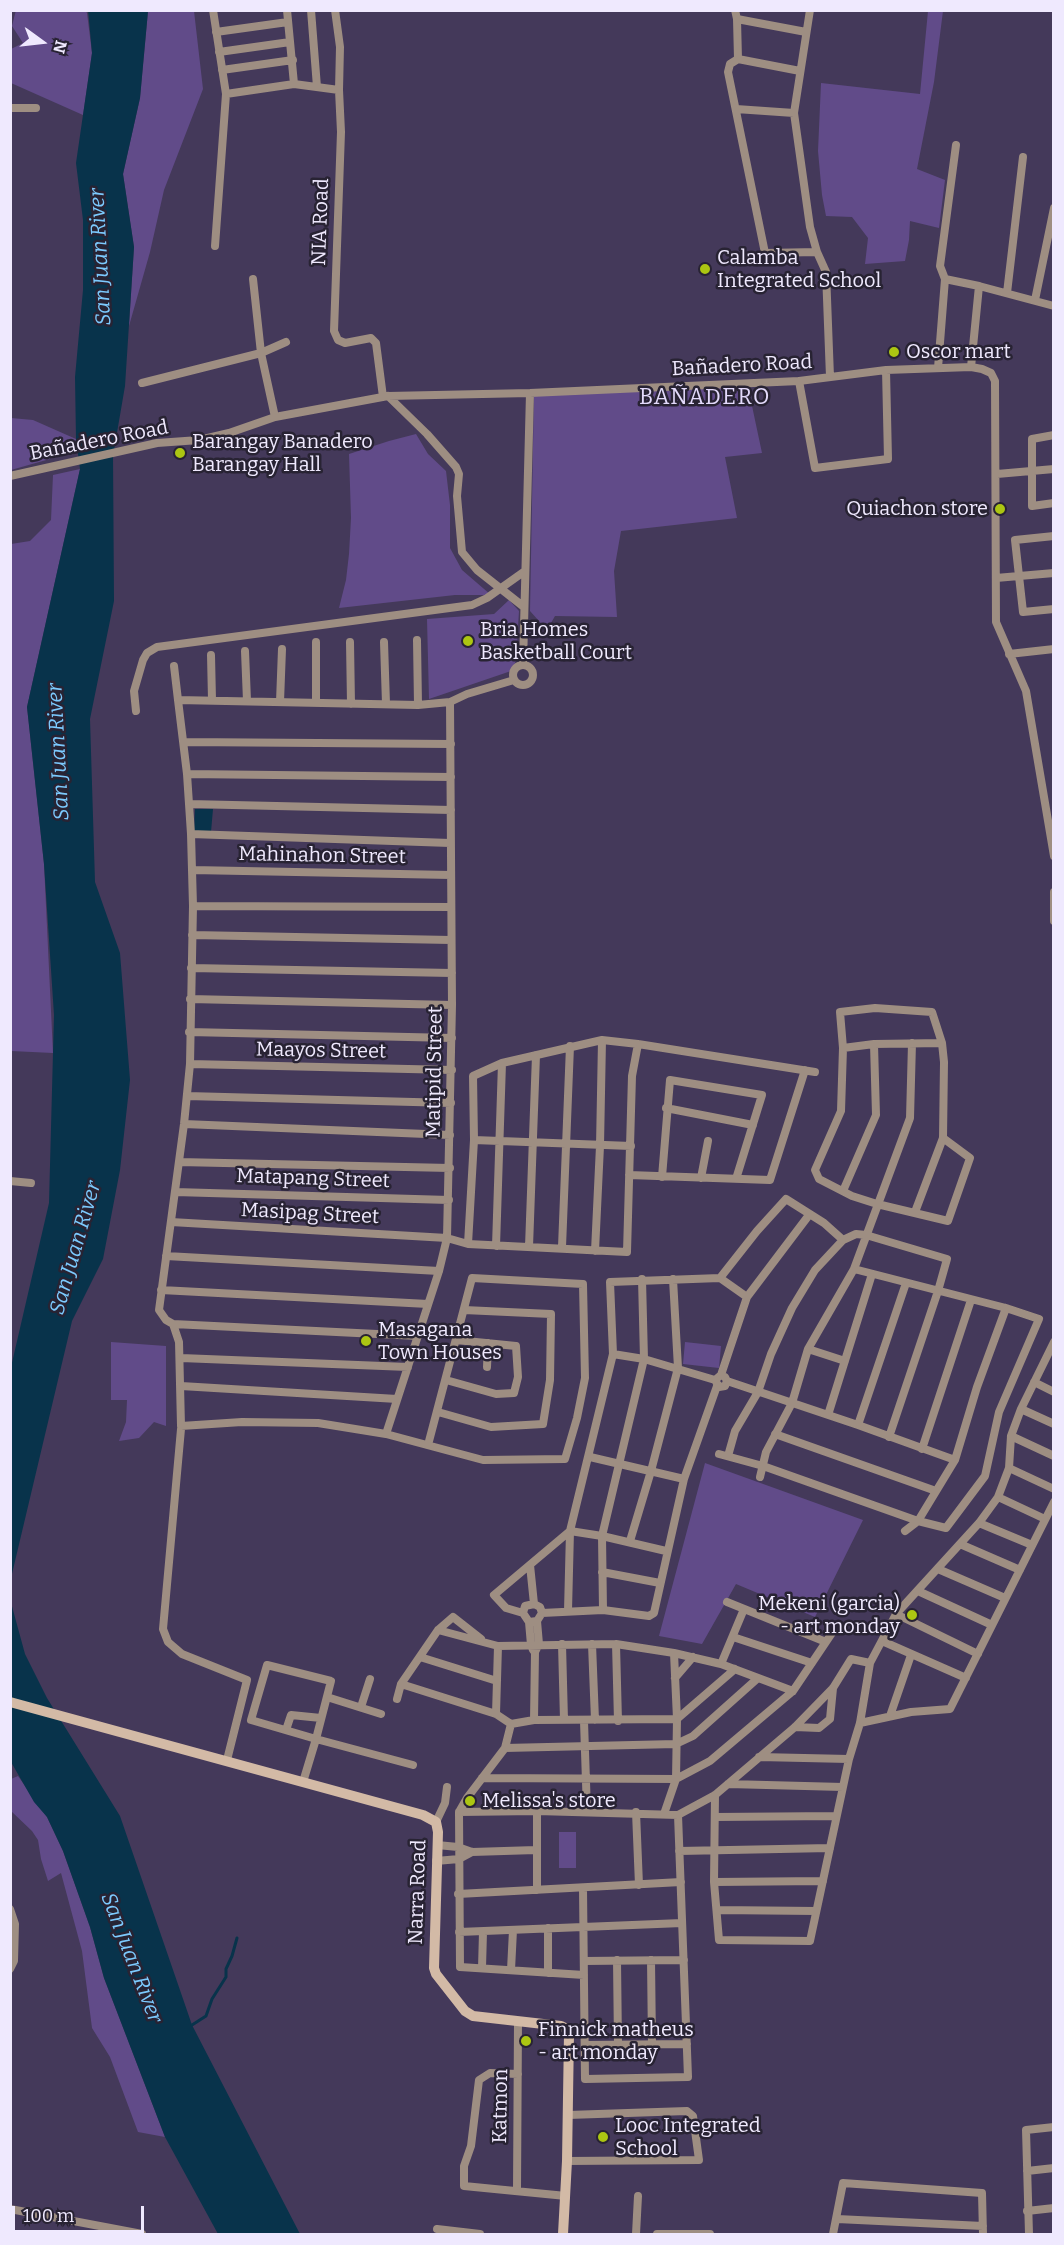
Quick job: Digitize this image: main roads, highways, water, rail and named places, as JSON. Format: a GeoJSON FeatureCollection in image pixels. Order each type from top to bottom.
{"type":"FeatureCollection","features":[{"type":"Feature","properties":{"kind":"main road","name":"Narra Road"},"geometry":{"type":"LineString","coordinates":[[10,1702],[423,1815],[436,1822],[438,1832],[436,1974],[468,2014],[479,2019],[561,2026],[568,2031],[567,2161],[563,2235]]}},
{"type":"Feature","properties":{"kind":"water","name":"San Juan River"},"geometry":{"type":"Polygon","coordinates":[[[88,10],[148,11],[140,98],[123,174],[134,247],[125,386],[113,456],[114,601],[90,719],[95,882],[120,953],[130,1080],[120,1170],[103,1259],[72,1321],[11,1578],[11,1367],[49,1203],[54,1015],[44,864],[27,707],[80,469],[76,439],[75,377],[83,290],[83,220],[76,163],[92,53],[88,10]]]}},
{"type":"Feature","properties":{"kind":"water"},"geometry":{"type":"Polygon","coordinates":[[[195,809],[213,809],[211,832],[194,833],[195,809]]]}},
{"type":"Feature","properties":{"kind":"water","name":"San Juan River"},"geometry":{"type":"Polygon","coordinates":[[[10,1599],[25,1654],[47,1698],[120,1816],[192,2025],[300,2234],[218,2234],[165,2137],[104,1978],[90,1927],[63,1851],[47,1817],[34,1802],[11,1762],[10,1599]]]}},
{"type":"Feature","properties":{"kind":"waterway"},"geometry":{"type":"LineString","coordinates":[[192,2025],[206,2016],[212,1999],[226,1977],[226,1969],[237,1938]]}},
{"type":"Feature","properties":{"kind":"place","name":"Calamba Integrated School"},"geometry":{"type":"Point","coordinates":[705,269]}},
{"type":"Feature","properties":{"kind":"place","name":"Oscor mart"},"geometry":{"type":"Point","coordinates":[894,352]}},
{"type":"Feature","properties":{"kind":"place","name":"Barangay Banadero Barangay Hall"},"geometry":{"type":"Point","coordinates":[180,453]}},
{"type":"Feature","properties":{"kind":"place","name":"Quiachon store"},"geometry":{"type":"Point","coordinates":[1000,509]}},
{"type":"Feature","properties":{"kind":"place","name":"Bria Homes Basketball Court"},"geometry":{"type":"Point","coordinates":[468,641]}},
{"type":"Feature","properties":{"kind":"place","name":"Masagana Town Houses"},"geometry":{"type":"Point","coordinates":[366,1341]}},
{"type":"Feature","properties":{"kind":"place","name":"Mekeni (garcia) - art monday"},"geometry":{"type":"Point","coordinates":[912,1615]}},
{"type":"Feature","properties":{"kind":"place","name":"Melissa's store"},"geometry":{"type":"Point","coordinates":[470,1801]}},
{"type":"Feature","properties":{"kind":"place","name":"Finnick matheus - art monday"},"geometry":{"type":"Point","coordinates":[526,2041]}},
{"type":"Feature","properties":{"kind":"place","name":"Looc Integrated School"},"geometry":{"type":"Point","coordinates":[603,2137]}},
{"type":"Feature","properties":{"kind":"district","name":"BAÑADERO"},"geometry":{"type":"Point","coordinates":[705,398]}}]}
